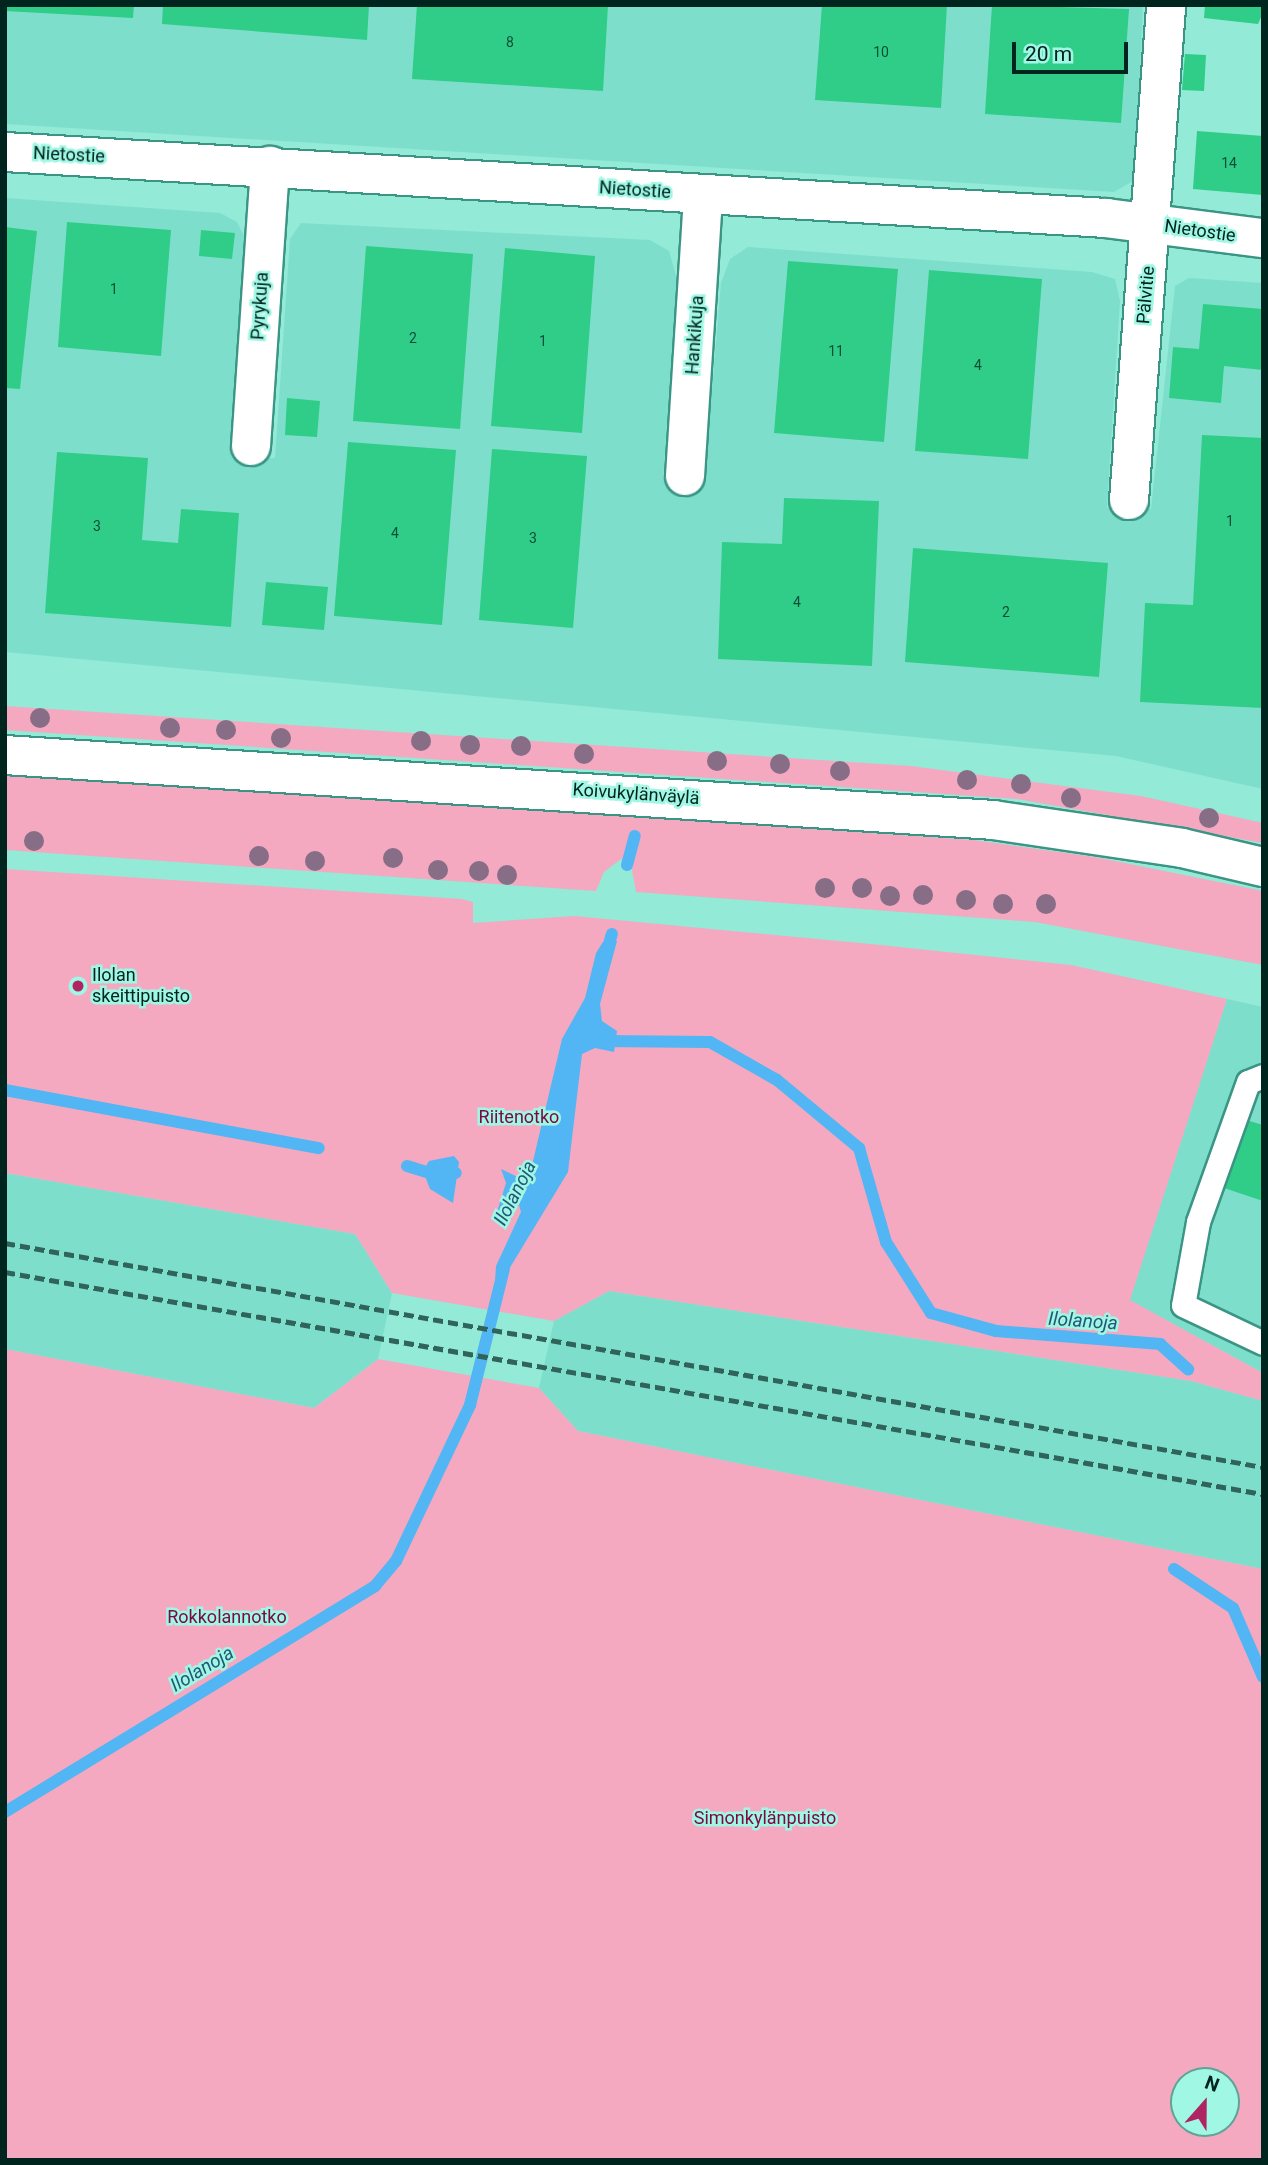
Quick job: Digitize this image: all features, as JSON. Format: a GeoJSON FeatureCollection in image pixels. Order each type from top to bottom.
{"type":"FeatureCollection","features":[{"type":"Feature","properties":{"kind":"street","name":"Pälvitie"},"geometry":{"type":"LineString","coordinates":[[1129,500],[1152,225],[1166,5]]}},
{"type":"Feature","properties":{"kind":"street","name":"Nietostie"},"geometry":{"type":"LineString","coordinates":[[5,152],[270,166],[1152,225],[1263,238]]}},
{"type":"Feature","properties":{"kind":"street","name":"Pyrykuja"},"geometry":{"type":"LineString","coordinates":[[251,446],[270,166]]}},
{"type":"Feature","properties":{"kind":"street","name":"Hankikuja"},"geometry":{"type":"LineString","coordinates":[[685,476],[703,195]]}},
{"type":"Feature","properties":{"kind":"street","name":"Koivukylänväylä"},"geometry":{"type":"LineString","coordinates":[[5,755],[993,820],[1182,848],[1263,867]]}},
{"type":"Feature","properties":{"kind":"lane"},"geometry":{"type":"LineString","coordinates":[[1263,1076],[1248,1082],[1207,1197],[1182,1306],[1263,1343]]}},
{"type":"Feature","properties":{"kind":"shaded area"},"geometry":{"type":"Polygon","coordinates":[[[5,5],[1143,5],[1135,180],[1114,192],[5,124],[5,5]]]}},
{"type":"Feature","properties":{"kind":"shaded area"},"geometry":{"type":"Polygon","coordinates":[[[5,198],[220,213],[237,222],[244,236],[232,459],[275,458],[290,239],[301,223],[650,240],[669,251],[677,279],[663,481],[704,485],[721,283],[730,259],[748,247],[1092,272],[1115,279],[1120,301],[1107,508],[1151,509],[1175,286],[1189,278],[1263,283],[1263,789],[1116,756],[5,652],[5,198]]]}},
{"type":"Feature","properties":{"kind":"shaded area"},"geometry":{"type":"Polygon","coordinates":[[[1227,999],[1263,1007],[1263,1373],[1129,1300],[1227,999]]]}},
{"type":"Feature","properties":{"kind":"shaded area"},"geometry":{"type":"Polygon","coordinates":[[[5,1173],[355,1234],[392,1293],[378,1359],[314,1408],[5,1349],[5,1173]]]}},
{"type":"Feature","properties":{"kind":"shaded area"},"geometry":{"type":"Polygon","coordinates":[[[609,1291],[1191,1381],[1263,1401],[1263,1569],[578,1431],[539,1388],[554,1321],[609,1291]]]}},
{"type":"Feature","properties":{"kind":"green space"},"geometry":{"type":"Polygon","coordinates":[[[5,706],[911,766],[1141,796],[1263,823],[1263,843],[1017,799],[5,730],[5,706]]]}},
{"type":"Feature","properties":{"kind":"green space"},"geometry":{"type":"Polygon","coordinates":[[[5,776],[973,840],[1095,857],[1263,891],[1263,965],[1035,922],[636,892],[631,865],[621,859],[604,872],[596,891],[5,850],[5,776]]]}},
{"type":"Feature","properties":{"kind":"green space","name":"Riitenotko"},"geometry":{"type":"Polygon","coordinates":[[[5,869],[462,899],[473,902],[473,923],[574,916],[871,944],[1071,965],[1227,999],[1130,1300],[1263,1373],[1263,1401],[1191,1381],[609,1291],[554,1321],[392,1293],[355,1234],[5,1173],[5,869]]]}},
{"type":"Feature","properties":{"kind":"green space","name":"Simonkylänpuisto"},"geometry":{"type":"Polygon","coordinates":[[[5,1349],[314,1408],[378,1359],[539,1388],[578,1431],[1263,1569],[1263,2160],[5,2160],[5,1349]]]}},
{"type":"Feature","properties":{"kind":"water"},"geometry":{"type":"Polygon","coordinates":[[[617,941],[600,1004],[602,1021],[617,1031],[614,1052],[595,1048],[582,1054],[568,1172],[500,1284],[495,1282],[496,1266],[521,1212],[519,1205],[497,1212],[506,1183],[501,1169],[528,1182],[562,1039],[585,998],[596,953],[603,942],[617,941]]]}},
{"type":"Feature","properties":{"kind":"water"},"geometry":{"type":"Polygon","coordinates":[[[454,1156],[459,1162],[453,1203],[430,1189],[423,1171],[429,1161],[454,1156]]]}},
{"type":"Feature","properties":{"kind":"building"},"geometry":{"type":"Polygon","coordinates":[[[5,5],[134,5],[133,18],[5,11],[5,5]]]}},
{"type":"Feature","properties":{"kind":"building"},"geometry":{"type":"Polygon","coordinates":[[[163,5],[369,5],[367,40],[162,24],[163,5]]]}},
{"type":"Feature","properties":{"kind":"building"},"geometry":{"type":"Polygon","coordinates":[[[417,5],[608,5],[603,91],[412,79],[417,5]]]}},
{"type":"Feature","properties":{"kind":"building"},"geometry":{"type":"Polygon","coordinates":[[[822,5],[947,5],[941,108],[815,100],[822,5]]]}},
{"type":"Feature","properties":{"kind":"building"},"geometry":{"type":"Polygon","coordinates":[[[992,5],[1129,9],[1121,123],[985,114],[992,5]]]}},
{"type":"Feature","properties":{"kind":"building"},"geometry":{"type":"Polygon","coordinates":[[[1205,5],[1263,5],[1263,13],[1258,24],[1204,18],[1205,5]]]}},
{"type":"Feature","properties":{"kind":"building"},"geometry":{"type":"Polygon","coordinates":[[[1185,54],[1206,55],[1204,91],[1182,90],[1185,54]]]}},
{"type":"Feature","properties":{"kind":"building"},"geometry":{"type":"Polygon","coordinates":[[[1197,131],[1263,136],[1263,195],[1193,189],[1197,131]]]}},
{"type":"Feature","properties":{"kind":"building"},"geometry":{"type":"Polygon","coordinates":[[[67,222],[171,230],[161,356],[58,347],[67,222]]]}},
{"type":"Feature","properties":{"kind":"building"},"geometry":{"type":"Polygon","coordinates":[[[5,227],[37,231],[20,389],[5,388],[5,227]]]}},
{"type":"Feature","properties":{"kind":"building"},"geometry":{"type":"Polygon","coordinates":[[[201,230],[235,233],[232,259],[199,256],[201,230]]]}},
{"type":"Feature","properties":{"kind":"building"},"geometry":{"type":"Polygon","coordinates":[[[366,246],[473,254],[460,429],[353,421],[366,246]]]}},
{"type":"Feature","properties":{"kind":"building"},"geometry":{"type":"Polygon","coordinates":[[[505,248],[595,256],[582,433],[491,426],[505,248]]]}},
{"type":"Feature","properties":{"kind":"building"},"geometry":{"type":"Polygon","coordinates":[[[788,261],[898,269],[884,442],[774,433],[788,261]]]}},
{"type":"Feature","properties":{"kind":"building"},"geometry":{"type":"Polygon","coordinates":[[[929,270],[1042,279],[1028,459],[915,451],[929,270]]]}},
{"type":"Feature","properties":{"kind":"building"},"geometry":{"type":"Polygon","coordinates":[[[1203,304],[1263,309],[1263,370],[1224,366],[1221,403],[1169,398],[1173,347],[1199,349],[1203,304]]]}},
{"type":"Feature","properties":{"kind":"building"},"geometry":{"type":"Polygon","coordinates":[[[287,398],[320,401],[317,437],[285,435],[287,398]]]}},
{"type":"Feature","properties":{"kind":"building"},"geometry":{"type":"Polygon","coordinates":[[[1202,435],[1263,438],[1263,708],[1140,702],[1145,603],[1193,605],[1202,435]]]}},
{"type":"Feature","properties":{"kind":"building"},"geometry":{"type":"Polygon","coordinates":[[[348,442],[456,450],[442,625],[334,616],[348,442]]]}},
{"type":"Feature","properties":{"kind":"building"},"geometry":{"type":"Polygon","coordinates":[[[492,449],[587,456],[573,628],[479,620],[492,449]]]}},
{"type":"Feature","properties":{"kind":"building"},"geometry":{"type":"Polygon","coordinates":[[[57,452],[148,458],[142,540],[178,543],[181,509],[239,513],[231,627],[45,613],[57,452]]]}},
{"type":"Feature","properties":{"kind":"building"},"geometry":{"type":"Polygon","coordinates":[[[784,498],[879,501],[872,666],[718,659],[722,542],[782,544],[784,498]]]}},
{"type":"Feature","properties":{"kind":"building"},"geometry":{"type":"Polygon","coordinates":[[[913,548],[1108,563],[1099,677],[905,662],[913,548]]]}},
{"type":"Feature","properties":{"kind":"building"},"geometry":{"type":"Polygon","coordinates":[[[266,582],[328,587],[324,630],[262,625],[266,582]]]}},
{"type":"Feature","properties":{"kind":"building"},"geometry":{"type":"Polygon","coordinates":[[[1246,1120],[1263,1125],[1263,1201],[1224,1188],[1246,1120]]]}},
{"type":"Feature","properties":{"kind":"waterway"},"geometry":{"type":"LineString","coordinates":[[627,865],[635,836]]}},
{"type":"Feature","properties":{"kind":"waterway"},"geometry":{"type":"LineString","coordinates":[[605,958],[612,934]]}},
{"type":"Feature","properties":{"kind":"waterway","name":"Ilolanoja"},"geometry":{"type":"LineString","coordinates":[[600,1041],[710,1042],[777,1080],[859,1148],[886,1242],[931,1313],[996,1331],[1160,1344],[1188,1369]]}},
{"type":"Feature","properties":{"kind":"waterway"},"geometry":{"type":"LineString","coordinates":[[5,1090],[319,1148]]}},
{"type":"Feature","properties":{"kind":"waterway"},"geometry":{"type":"LineString","coordinates":[[407,1166],[440,1176],[456,1173]]}},
{"type":"Feature","properties":{"kind":"waterway","name":"Ilolanoja"},"geometry":{"type":"LineString","coordinates":[[5,1812],[375,1586],[396,1561],[470,1405],[504,1269]]}},
{"type":"Feature","properties":{"kind":"waterway","name":"Ilolanoja"},"geometry":{"type":"LineString","coordinates":[[1174,1569],[1233,1608],[1263,1677]]}},
{"type":"Feature","properties":{"kind":"railway"},"geometry":{"type":"LineString","coordinates":[[5,1243],[1263,1467]]}},
{"type":"Feature","properties":{"kind":"railway"},"geometry":{"type":"LineString","coordinates":[[5,1272],[1263,1494]]}},
{"type":"Feature","properties":{"kind":"place","name":"Ilolan skeittipuisto"},"geometry":{"type":"Point","coordinates":[78,986]}},
{"type":"Feature","properties":{"kind":"park label","name":"Rokkolannotko"},"geometry":{"type":"Point","coordinates":[227,1617]}}]}
